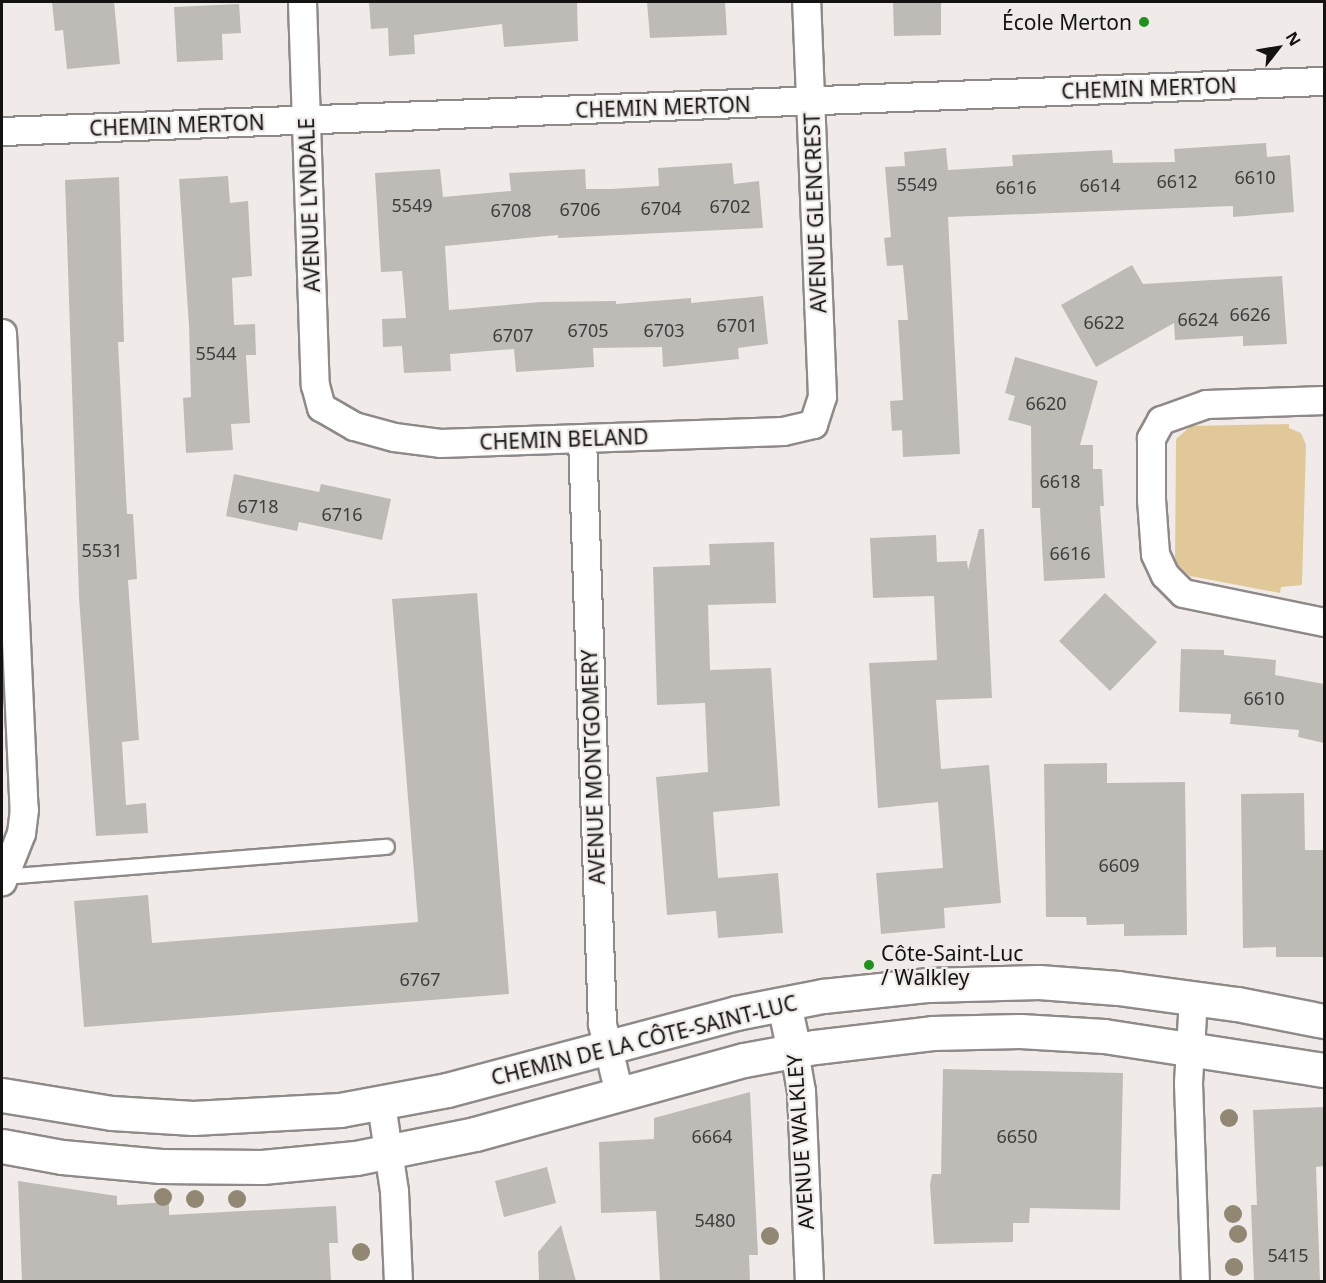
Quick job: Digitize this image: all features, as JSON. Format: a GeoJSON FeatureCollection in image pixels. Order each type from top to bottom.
{"type":"FeatureCollection","features":[{"type":"Feature","properties":{"kind":"main road","name":"CHEMIN DE LA CÔTE-SAINT-LUC"},"geometry":{"type":"LineString","coordinates":[[2,1095],[112,1113],[194,1118],[278,1116],[381,1104],[606,1048],[696,1022],[784,1004],[859,991],[993,982],[1079,985],[1193,998],[1324,1021]]}},
{"type":"Feature","properties":{"kind":"main road","name":"AVENUE WALKLEY"},"geometry":{"type":"LineString","coordinates":[[784,1004],[794,1051]]}},
{"type":"Feature","properties":{"kind":"main road","name":"CHEMIN DE LA CÔTE-SAINT-LUC"},"geometry":{"type":"LineString","coordinates":[[2,1146],[123,1164],[224,1167],[303,1163],[389,1151],[475,1134],[717,1066],[794,1051],[894,1037],[977,1031],[1062,1033],[1188,1046],[1324,1070]]}},
{"type":"Feature","properties":{"kind":"street","name":"AVENUE LYNDALE"},"geometry":{"type":"LineString","coordinates":[[302,2],[315,385],[321,407]]}},
{"type":"Feature","properties":{"kind":"street","name":"AVENUE GLENCREST"},"geometry":{"type":"LineString","coordinates":[[806,2],[822,396],[813,424]]}},
{"type":"Feature","properties":{"kind":"street","name":"CHEMIN MERTON"},"geometry":{"type":"LineString","coordinates":[[2,131],[1324,81]]}},
{"type":"Feature","properties":{"kind":"street"},"geometry":{"type":"LineString","coordinates":[[2,333],[24,809],[21,833],[2,879]]}},
{"type":"Feature","properties":{"kind":"street"},"geometry":{"type":"LineString","coordinates":[[1324,400],[1206,404],[1182,410],[1161,420],[1151,438],[1155,554],[1165,575],[1183,593],[1324,622]]}},
{"type":"Feature","properties":{"kind":"street","name":"CHEMIN BELAND"},"geometry":{"type":"LineString","coordinates":[[321,407],[354,426],[394,437],[440,443],[783,431],[813,424]]}},
{"type":"Feature","properties":{"kind":"street","name":"AVENUE MONTGOMERY"},"geometry":{"type":"LineString","coordinates":[[582,438],[602,1017],[606,1048],[619,1093]]}},
{"type":"Feature","properties":{"kind":"street"},"geometry":{"type":"LineString","coordinates":[[1193,998],[1188,1046],[1195,1281]]}},
{"type":"Feature","properties":{"kind":"street","name":"AVENUE WALKLEY"},"geometry":{"type":"LineString","coordinates":[[794,1051],[801,1091],[808,1281]]}},
{"type":"Feature","properties":{"kind":"street"},"geometry":{"type":"LineString","coordinates":[[381,1104],[389,1151],[398,1281]]}},
{"type":"Feature","properties":{"kind":"lane"},"geometry":{"type":"LineString","coordinates":[[2,879],[387,847]]}},
{"type":"Feature","properties":{"kind":"shaded area"},"geometry":{"type":"Polygon","coordinates":[[[1289,424],[1289,428],[1301,433],[1306,445],[1302,585],[1281,587],[1280,593],[1190,576],[1175,562],[1176,439],[1191,426],[1289,424]]]}},
{"type":"Feature","properties":{"kind":"building"},"geometry":{"type":"Polygon","coordinates":[[[52,2],[114,2],[120,64],[67,69],[63,30],[55,31],[52,2]]]}},
{"type":"Feature","properties":{"kind":"building"},"geometry":{"type":"Polygon","coordinates":[[[369,2],[577,2],[578,41],[504,47],[502,24],[414,35],[415,54],[389,56],[388,28],[371,29],[369,2]]]}},
{"type":"Feature","properties":{"kind":"building"},"geometry":{"type":"Polygon","coordinates":[[[647,2],[725,2],[727,35],[650,38],[647,2]]]}},
{"type":"Feature","properties":{"kind":"building"},"geometry":{"type":"Polygon","coordinates":[[[893,2],[941,2],[941,35],[894,36],[893,2]]]}},
{"type":"Feature","properties":{"kind":"building"},"geometry":{"type":"Polygon","coordinates":[[[239,4],[241,33],[222,34],[223,60],[177,62],[174,7],[239,4]]]}},
{"type":"Feature","properties":{"kind":"building"},"geometry":{"type":"Polygon","coordinates":[[[1266,143],[1267,157],[1290,155],[1294,212],[1233,217],[1233,206],[948,217],[960,454],[903,457],[902,430],[892,431],[890,401],[903,400],[898,320],[908,320],[903,265],[887,266],[884,238],[891,237],[885,167],[905,166],[904,152],[946,148],[948,170],[1013,166],[1012,155],[1112,150],[1113,163],[1175,162],[1174,149],[1266,143]]]}},
{"type":"Feature","properties":{"kind":"building"},"geometry":{"type":"Polygon","coordinates":[[[732,163],[734,184],[759,181],[763,228],[558,238],[558,235],[445,246],[449,310],[541,302],[616,301],[616,304],[691,298],[691,303],[763,296],[768,344],[738,348],[739,359],[663,367],[662,347],[593,348],[594,367],[516,372],[514,349],[450,354],[451,371],[404,373],[402,346],[383,347],[382,319],[406,318],[402,271],[381,272],[375,173],[440,169],[443,197],[511,191],[509,173],[585,169],[586,189],[611,189],[659,186],[658,168],[732,163]]]}},
{"type":"Feature","properties":{"kind":"building"},"geometry":{"type":"Polygon","coordinates":[[[228,176],[230,203],[248,201],[252,276],[232,278],[234,325],[255,324],[256,355],[246,355],[250,423],[231,424],[233,450],[186,453],[183,398],[191,397],[189,326],[179,179],[228,176]]]}},
{"type":"Feature","properties":{"kind":"building"},"geometry":{"type":"Polygon","coordinates":[[[119,177],[124,342],[118,342],[127,514],[133,514],[137,579],[128,580],[139,740],[122,742],[126,805],[146,803],[148,833],[96,836],[79,597],[65,180],[119,177]]]}},
{"type":"Feature","properties":{"kind":"building"},"geometry":{"type":"Polygon","coordinates":[[[1132,265],[1143,284],[1282,276],[1287,344],[1243,346],[1243,336],[1175,340],[1174,323],[1096,367],[1061,305],[1132,265]]]}},
{"type":"Feature","properties":{"kind":"building"},"geometry":{"type":"Polygon","coordinates":[[[1015,357],[1098,381],[1080,445],[1093,445],[1093,469],[1102,469],[1104,506],[1100,506],[1105,578],[1044,581],[1040,508],[1032,508],[1031,426],[1008,420],[1015,396],[1005,393],[1015,357]]]}},
{"type":"Feature","properties":{"kind":"building"},"geometry":{"type":"Polygon","coordinates":[[[234,474],[319,492],[321,484],[391,499],[382,540],[299,522],[297,531],[226,516],[234,474]]]}},
{"type":"Feature","properties":{"kind":"building"},"geometry":{"type":"Polygon","coordinates":[[[979,529],[984,529],[992,698],[936,700],[941,769],[989,765],[1001,903],[944,908],[945,928],[881,934],[876,873],[943,868],[938,802],[878,808],[869,663],[937,660],[934,596],[873,598],[870,538],[936,535],[937,562],[967,561],[968,570],[979,529]]]}},
{"type":"Feature","properties":{"kind":"building"},"geometry":{"type":"Polygon","coordinates":[[[774,542],[776,603],[708,605],[710,670],[771,668],[780,806],[713,812],[718,878],[778,873],[783,933],[718,938],[716,911],[667,915],[656,777],[708,772],[705,703],[657,705],[653,567],[710,565],[709,544],[774,542]]]}},
{"type":"Feature","properties":{"kind":"building"},"geometry":{"type":"Polygon","coordinates":[[[477,593],[509,994],[84,1027],[74,901],[148,895],[152,943],[418,922],[392,599],[477,593]]]}},
{"type":"Feature","properties":{"kind":"building"},"geometry":{"type":"Polygon","coordinates":[[[1105,593],[1157,642],[1110,691],[1059,641],[1105,593]]]}},
{"type":"Feature","properties":{"kind":"building"},"geometry":{"type":"Polygon","coordinates":[[[1181,649],[1224,650],[1224,655],[1276,660],[1275,675],[1324,684],[1324,743],[1298,737],[1299,730],[1230,724],[1231,714],[1179,712],[1181,649]]]}},
{"type":"Feature","properties":{"kind":"building"},"geometry":{"type":"Polygon","coordinates":[[[1107,763],[1107,783],[1185,782],[1187,935],[1124,936],[1124,924],[1087,925],[1086,917],[1046,917],[1044,764],[1107,763]]]}},
{"type":"Feature","properties":{"kind":"building"},"geometry":{"type":"Polygon","coordinates":[[[1304,793],[1305,850],[1324,850],[1324,957],[1276,957],[1276,947],[1243,948],[1241,794],[1304,793]]]}},
{"type":"Feature","properties":{"kind":"building"},"geometry":{"type":"Polygon","coordinates":[[[943,1069],[1123,1073],[1120,1210],[1030,1208],[1029,1223],[1013,1223],[1013,1242],[934,1244],[930,1185],[932,1174],[941,1174],[943,1069]]]}},
{"type":"Feature","properties":{"kind":"building"},"geometry":{"type":"Polygon","coordinates":[[[750,1092],[758,1255],[749,1255],[750,1281],[660,1281],[656,1211],[601,1213],[599,1142],[654,1139],[654,1118],[750,1092]]]}},
{"type":"Feature","properties":{"kind":"building"},"geometry":{"type":"Polygon","coordinates":[[[1324,1107],[1324,1166],[1316,1167],[1320,1281],[1254,1281],[1251,1205],[1257,1205],[1253,1110],[1324,1107]]]}},
{"type":"Feature","properties":{"kind":"building"},"geometry":{"type":"Polygon","coordinates":[[[547,1167],[556,1203],[504,1217],[495,1181],[547,1167]]]}},
{"type":"Feature","properties":{"kind":"building"},"geometry":{"type":"Polygon","coordinates":[[[18,1181],[117,1196],[117,1205],[169,1202],[169,1215],[336,1206],[338,1243],[329,1243],[331,1281],[22,1281],[18,1181]]]}},
{"type":"Feature","properties":{"kind":"building"},"geometry":{"type":"Polygon","coordinates":[[[561,1225],[576,1281],[539,1281],[538,1252],[561,1225]]]}},
{"type":"Feature","properties":{"kind":"place","name":"École Merton"},"geometry":{"type":"Point","coordinates":[1144,22]}},
{"type":"Feature","properties":{"kind":"place","name":"Côte-Saint-Luc / Walkley"},"geometry":{"type":"Point","coordinates":[869,965]}}]}
